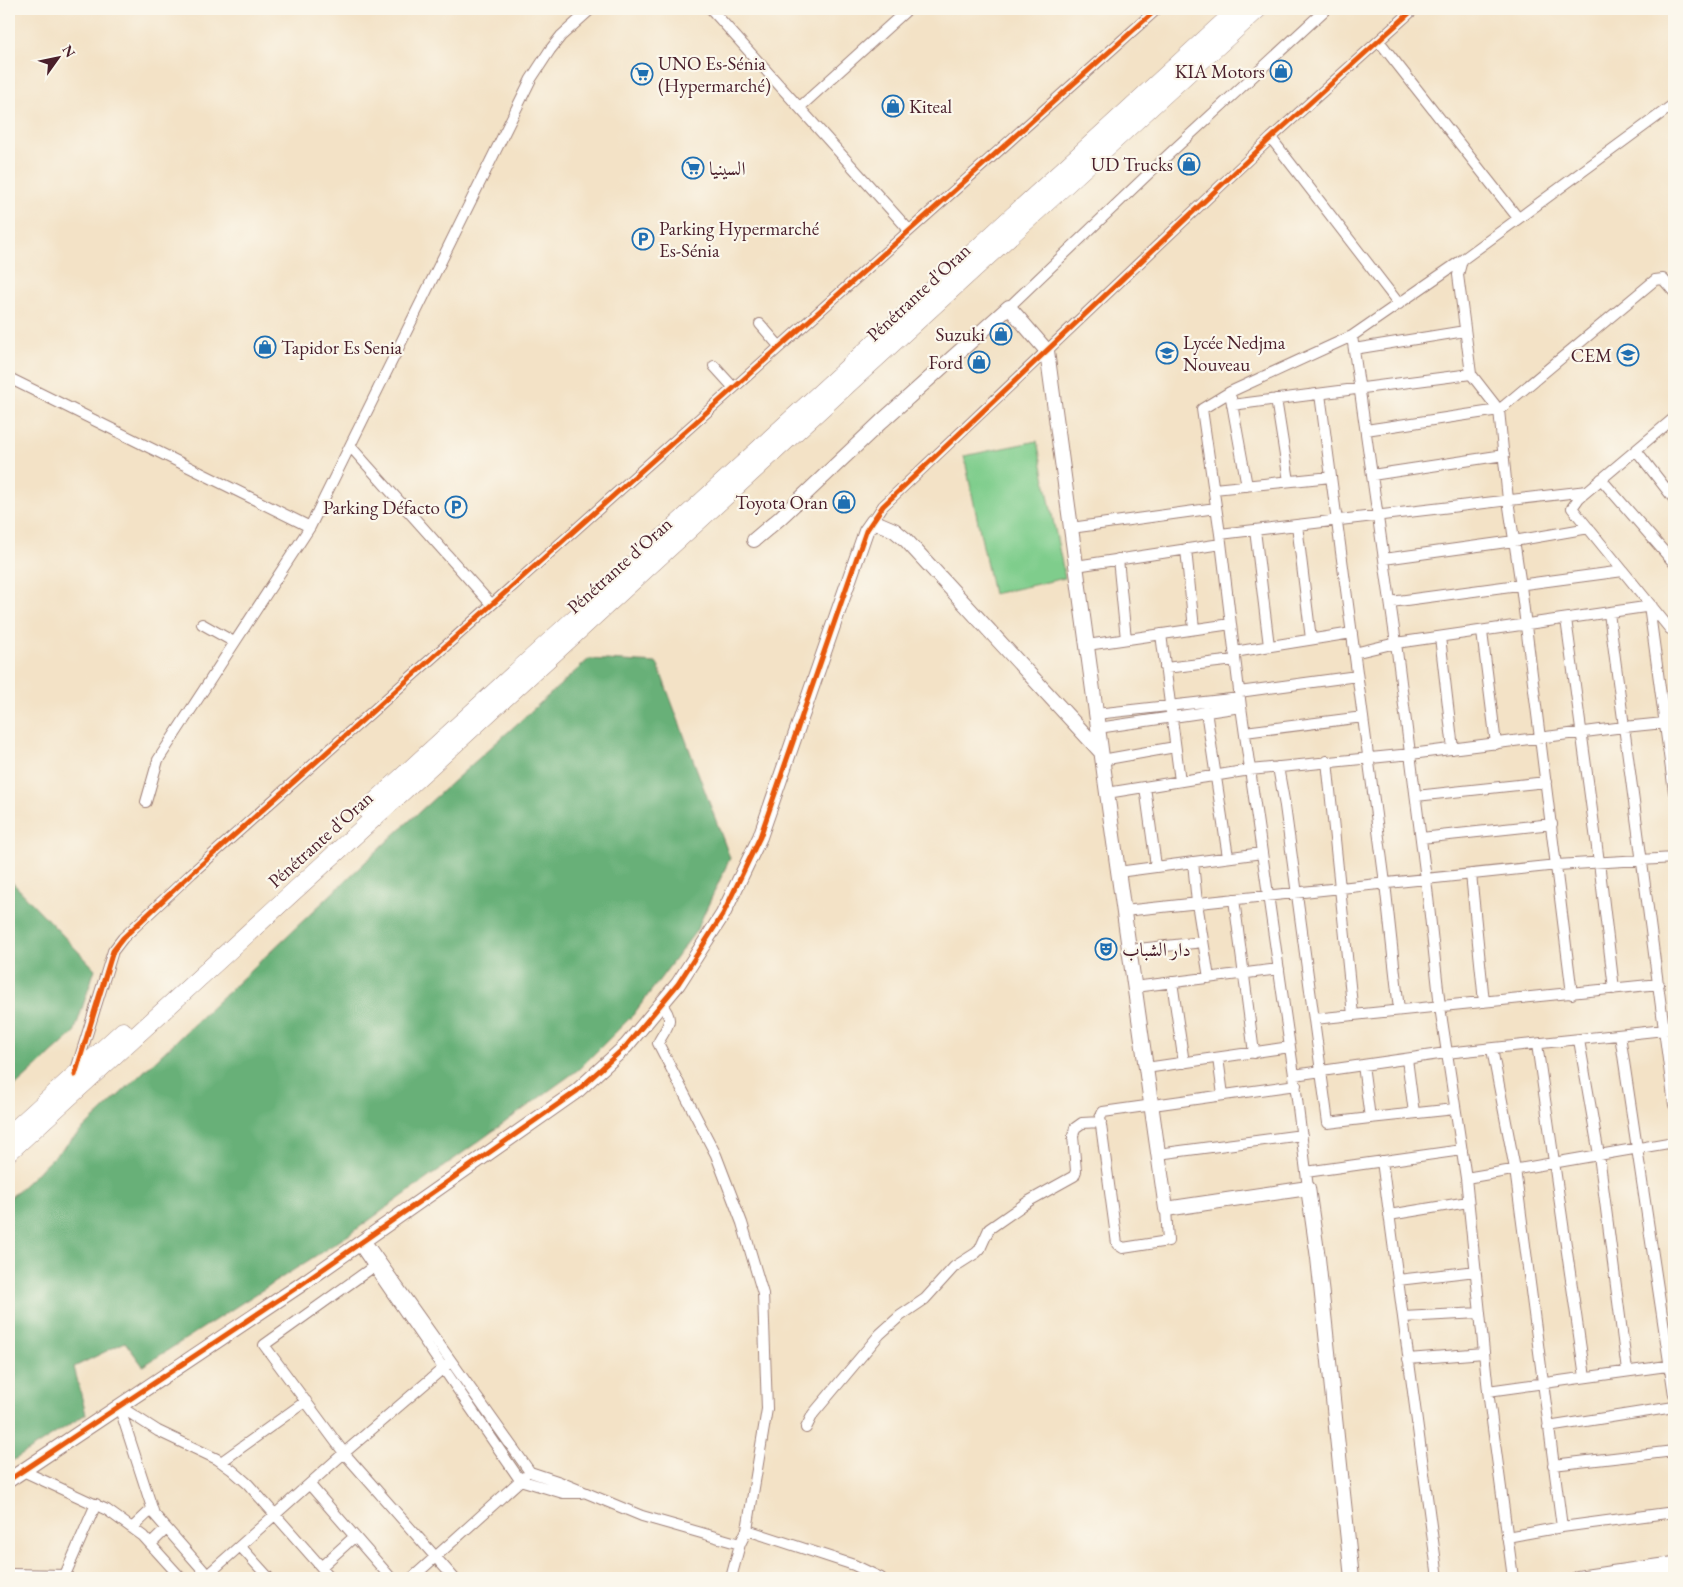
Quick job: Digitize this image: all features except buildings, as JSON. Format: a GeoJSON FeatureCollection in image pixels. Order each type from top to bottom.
{"type":"FeatureCollection","features":[{"type":"Feature","properties":{"kind":"highway","name":"Pénétrante d'Oran"},"geometry":{"type":"LineString","coordinates":[[9,1135],[262,906],[1238,9]]}},
{"type":"Feature","properties":{"kind":"highway","name":"Pénétrante d'Oran"},"geometry":{"type":"LineString","coordinates":[[9,1152],[1258,9]]}},
{"type":"Feature","properties":{"kind":"street"},"geometry":{"type":"LineString","coordinates":[[146,802],[158,760],[310,527],[531,79],[561,36],[591,9]]}},
{"type":"Feature","properties":{"kind":"street"},"geometry":{"type":"LineString","coordinates":[[711,9],[909,230]]}},
{"type":"Feature","properties":{"kind":"street"},"geometry":{"type":"LineString","coordinates":[[800,107],[908,9]]}},
{"type":"Feature","properties":{"kind":"street"},"geometry":{"type":"LineString","coordinates":[[75,1075],[113,951],[123,938],[199,866],[1157,9]]}},
{"type":"Feature","properties":{"kind":"street"},"geometry":{"type":"LineString","coordinates":[[754,540],[780,518],[882,421],[1009,307],[1168,155],[1326,9]]}},
{"type":"Feature","properties":{"kind":"street"},"geometry":{"type":"LineString","coordinates":[[9,1480],[299,1286],[577,1091],[626,1046],[678,984],[723,914],[760,837],[866,531],[882,506],[1271,138],[1414,9]]}},
{"type":"Feature","properties":{"kind":"street"},"geometry":{"type":"LineString","coordinates":[[1379,41],[1518,218]]}},
{"type":"Feature","properties":{"kind":"street"},"geometry":{"type":"LineString","coordinates":[[1352,1578],[1318,1258],[1295,1080],[1240,699],[1221,539],[1202,409],[1230,392],[1352,336],[1462,260],[1674,104]]}},
{"type":"Feature","properties":{"kind":"street"},"geometry":{"type":"LineString","coordinates":[[1271,138],[1399,304]]}},
{"type":"Feature","properties":{"kind":"street"},"geometry":{"type":"LineString","coordinates":[[1462,260],[1458,275],[1471,374],[1499,410],[1508,500],[1541,738],[1572,994]]}},
{"type":"Feature","properties":{"kind":"street"},"geometry":{"type":"LineString","coordinates":[[1366,430],[1499,410],[1655,280],[1663,279],[1674,292]]}},
{"type":"Feature","properties":{"kind":"street"},"geometry":{"type":"LineString","coordinates":[[1009,307],[1048,351],[1097,721],[1134,987],[1152,1106],[1166,1209],[1168,1241],[1123,1248],[1117,1244],[1101,1122],[1101,1115],[1107,1111],[1152,1106],[1223,1095],[1295,1080],[1321,1071],[1446,1053],[1670,1030]]}},
{"type":"Feature","properties":{"kind":"street"},"geometry":{"type":"LineString","coordinates":[[760,324],[779,346]]}},
{"type":"Feature","properties":{"kind":"street"},"geometry":{"type":"LineString","coordinates":[[1354,349],[1465,331]]}},
{"type":"Feature","properties":{"kind":"street"},"geometry":{"type":"LineString","coordinates":[[1352,336],[1396,643],[1446,1053],[1466,1178],[1488,1391],[1513,1578]]}},
{"type":"Feature","properties":{"kind":"street"},"geometry":{"type":"LineString","coordinates":[[714,366],[733,388]]}},
{"type":"Feature","properties":{"kind":"street"},"geometry":{"type":"LineString","coordinates":[[1232,405],[1471,374]]}},
{"type":"Feature","properties":{"kind":"street"},"geometry":{"type":"LineString","coordinates":[[9,378],[310,527]]}},
{"type":"Feature","properties":{"kind":"street"},"geometry":{"type":"LineString","coordinates":[[1230,392],[1247,486]]}},
{"type":"Feature","properties":{"kind":"street"},"geometry":{"type":"LineString","coordinates":[[1320,394],[1363,717],[1399,1010]]}},
{"type":"Feature","properties":{"kind":"street"},"geometry":{"type":"LineString","coordinates":[[1276,399],[1289,481]]}},
{"type":"Feature","properties":{"kind":"street"},"geometry":{"type":"LineString","coordinates":[[1672,424],[1601,479],[1579,498],[1572,508],[1650,606],[1670,629],[1674,631]]}},
{"type":"Feature","properties":{"kind":"street"},"geometry":{"type":"LineString","coordinates":[[350,446],[491,604]]}},
{"type":"Feature","properties":{"kind":"street"},"geometry":{"type":"LineString","coordinates":[[1636,450],[1674,499]]}},
{"type":"Feature","properties":{"kind":"street"},"geometry":{"type":"LineString","coordinates":[[1372,475],[1504,455]]}},
{"type":"Feature","properties":{"kind":"street"},"geometry":{"type":"LineString","coordinates":[[1214,489],[1331,477]]}},
{"type":"Feature","properties":{"kind":"street"},"geometry":{"type":"LineString","coordinates":[[1601,479],[1674,563]]}},
{"type":"Feature","properties":{"kind":"street"},"geometry":{"type":"LineString","coordinates":[[1076,566],[1186,549],[1255,530],[1587,491]]}},
{"type":"Feature","properties":{"kind":"street"},"geometry":{"type":"LineString","coordinates":[[1071,528],[1216,508]]}},
{"type":"Feature","properties":{"kind":"street"},"geometry":{"type":"LineString","coordinates":[[873,521],[894,530],[906,540],[1102,756]]}},
{"type":"Feature","properties":{"kind":"street"},"geometry":{"type":"LineString","coordinates":[[1297,525],[1311,640]]}},
{"type":"Feature","properties":{"kind":"street"},"geometry":{"type":"LineString","coordinates":[[1384,559],[1514,541],[1588,528]]}},
{"type":"Feature","properties":{"kind":"street"},"geometry":{"type":"LineString","coordinates":[[1255,530],[1269,646]]}},
{"type":"Feature","properties":{"kind":"street"},"geometry":{"type":"LineString","coordinates":[[1186,549],[1194,629]]}},
{"type":"Feature","properties":{"kind":"street"},"geometry":{"type":"LineString","coordinates":[[1118,559],[1126,639]]}},
{"type":"Feature","properties":{"kind":"street"},"geometry":{"type":"LineString","coordinates":[[1390,602],[1623,571]]}},
{"type":"Feature","properties":{"kind":"street"},"geometry":{"type":"LineString","coordinates":[[1354,652],[1396,643],[1526,626],[1650,606]]}},
{"type":"Feature","properties":{"kind":"street"},"geometry":{"type":"LineString","coordinates":[[1650,606],[1670,723],[1674,792]]}},
{"type":"Feature","properties":{"kind":"street"},"geometry":{"type":"LineString","coordinates":[[1609,613],[1659,984],[1670,1030],[1674,1106]]}},
{"type":"Feature","properties":{"kind":"street"},"geometry":{"type":"LineString","coordinates":[[1566,619],[1614,989]]}},
{"type":"Feature","properties":{"kind":"street"},"geometry":{"type":"LineString","coordinates":[[202,624],[234,642]]}},
{"type":"Feature","properties":{"kind":"street"},"geometry":{"type":"LineString","coordinates":[[1087,645],[1231,624]]}},
{"type":"Feature","properties":{"kind":"street"},"geometry":{"type":"LineString","coordinates":[[1482,632],[1496,744]]}},
{"type":"Feature","properties":{"kind":"street"},"geometry":{"type":"LineString","coordinates":[[1165,668],[1235,656],[1269,646],[1352,633]]}},
{"type":"Feature","properties":{"kind":"street"},"geometry":{"type":"LineString","coordinates":[[1161,634],[1180,781]]}},
{"type":"Feature","properties":{"kind":"street"},"geometry":{"type":"LineString","coordinates":[[1440,637],[1453,749]]}},
{"type":"Feature","properties":{"kind":"street"},"geometry":{"type":"LineString","coordinates":[[1097,721],[1240,699],[1357,676]]}},
{"type":"Feature","properties":{"kind":"street"},"geometry":{"type":"LineString","coordinates":[[1170,711],[1206,711],[1240,699]]}},
{"type":"Feature","properties":{"kind":"street"},"geometry":{"type":"LineString","coordinates":[[1206,711],[1228,857]]}},
{"type":"Feature","properties":{"kind":"street"},"geometry":{"type":"LineString","coordinates":[[1245,732],[1363,717]]}},
{"type":"Feature","properties":{"kind":"street"},"geometry":{"type":"LineString","coordinates":[[1107,793],[1250,770],[1410,754],[1670,723]]}},
{"type":"Feature","properties":{"kind":"street"},"geometry":{"type":"LineString","coordinates":[[1102,756],[1175,747]]}},
{"type":"Feature","properties":{"kind":"street"},"geometry":{"type":"LineString","coordinates":[[1327,762],[1353,1015]]}},
{"type":"Feature","properties":{"kind":"street"},"geometry":{"type":"LineString","coordinates":[[1278,767],[1285,806],[1328,1123],[1455,1109]]}},
{"type":"Feature","properties":{"kind":"street"},"geometry":{"type":"LineString","coordinates":[[1416,796],[1546,782]]}},
{"type":"Feature","properties":{"kind":"street"},"geometry":{"type":"LineString","coordinates":[[1144,787],[1156,866]]}},
{"type":"Feature","properties":{"kind":"street"},"geometry":{"type":"LineString","coordinates":[[1421,838],[1552,824]]}},
{"type":"Feature","properties":{"kind":"street"},"geometry":{"type":"LineString","coordinates":[[1118,872],[1262,853]]}},
{"type":"Feature","properties":{"kind":"street"},"geometry":{"type":"LineString","coordinates":[[1124,911],[1471,874],[1599,862],[1674,858]]}},
{"type":"Feature","properties":{"kind":"street"},"geometry":{"type":"LineString","coordinates":[[1193,862],[1197,903],[1209,978]]}},
{"type":"Feature","properties":{"kind":"street"},"geometry":{"type":"LineString","coordinates":[[1471,874],[1484,1002]]}},
{"type":"Feature","properties":{"kind":"street"},"geometry":{"type":"LineString","coordinates":[[1234,899],[1254,1052]]}},
{"type":"Feature","properties":{"kind":"street"},"geometry":{"type":"LineString","coordinates":[[1129,950],[1203,942]]}},
{"type":"Feature","properties":{"kind":"street"},"geometry":{"type":"LineString","coordinates":[[1134,987],[1279,969]]}},
{"type":"Feature","properties":{"kind":"street"},"geometry":{"type":"LineString","coordinates":[[1172,982],[1184,1063]]}},
{"type":"Feature","properties":{"kind":"street"},"geometry":{"type":"LineString","coordinates":[[1314,1019],[1659,984]]}},
{"type":"Feature","properties":{"kind":"street"},"geometry":{"type":"LineString","coordinates":[[661,1004],[669,1013],[670,1022],[658,1043],[716,1155],[742,1223],[763,1294],[767,1408],[747,1530],[740,1544],[731,1578]]}},
{"type":"Feature","properties":{"kind":"street"},"geometry":{"type":"LineString","coordinates":[[1620,1036],[1672,1365],[1674,1395]]}},
{"type":"Feature","properties":{"kind":"street"},"geometry":{"type":"LineString","coordinates":[[1579,1040],[1599,1155],[1627,1371]]}},
{"type":"Feature","properties":{"kind":"street"},"geometry":{"type":"LineString","coordinates":[[1537,1044],[1585,1377]]}},
{"type":"Feature","properties":{"kind":"street"},"geometry":{"type":"LineString","coordinates":[[1146,1068],[1290,1047]]}},
{"type":"Feature","properties":{"kind":"street"},"geometry":{"type":"LineString","coordinates":[[1492,1049],[1515,1169],[1562,1526]]}},
{"type":"Feature","properties":{"kind":"street"},"geometry":{"type":"LineString","coordinates":[[1218,1058],[1223,1095]]}},
{"type":"Feature","properties":{"kind":"street"},"geometry":{"type":"LineString","coordinates":[[1407,1059],[1414,1113]]}},
{"type":"Feature","properties":{"kind":"street"},"geometry":{"type":"LineString","coordinates":[[1363,1065],[1370,1118]]}},
{"type":"Feature","properties":{"kind":"street"},"geometry":{"type":"LineString","coordinates":[[806,1428],[813,1414],[880,1334],[900,1316],[925,1300],[954,1267],[976,1253],[980,1249],[989,1229],[1029,1201],[1073,1178],[1076,1170],[1073,1136],[1075,1128],[1079,1124],[1101,1122]]}},
{"type":"Feature","properties":{"kind":"street"},"geometry":{"type":"LineString","coordinates":[[1158,1154],[1302,1135]]}},
{"type":"Feature","properties":{"kind":"street"},"geometry":{"type":"LineString","coordinates":[[1466,1178],[1674,1142]]}},
{"type":"Feature","properties":{"kind":"street"},"geometry":{"type":"LineString","coordinates":[[1306,1172],[1462,1150]]}},
{"type":"Feature","properties":{"kind":"street"},"geometry":{"type":"LineString","coordinates":[[1382,1161],[1438,1578]]}},
{"type":"Feature","properties":{"kind":"street"},"geometry":{"type":"LineString","coordinates":[[1166,1209],[1308,1188]]}},
{"type":"Feature","properties":{"kind":"street"},"geometry":{"type":"LineString","coordinates":[[1389,1215],[1468,1202]]}},
{"type":"Feature","properties":{"kind":"street"},"geometry":{"type":"LineString","coordinates":[[362,1242],[373,1267],[520,1480],[563,1493],[587,1494]]}},
{"type":"Feature","properties":{"kind":"street"},"geometry":{"type":"LineString","coordinates":[[362,1242],[452,1362],[530,1472],[642,1516],[740,1544]]}},
{"type":"Feature","properties":{"kind":"street"},"geometry":{"type":"LineString","coordinates":[[373,1267],[264,1345],[344,1453],[454,1578]]}},
{"type":"Feature","properties":{"kind":"street"},"geometry":{"type":"LineString","coordinates":[[1398,1280],[1476,1271]]}},
{"type":"Feature","properties":{"kind":"street"},"geometry":{"type":"LineString","coordinates":[[1403,1317],[1480,1313]]}},
{"type":"Feature","properties":{"kind":"street"},"geometry":{"type":"LineString","coordinates":[[1408,1358],[1484,1353]]}},
{"type":"Feature","properties":{"kind":"street"},"geometry":{"type":"LineString","coordinates":[[119,1406],[154,1514],[207,1577],[344,1453],[452,1362]]}},
{"type":"Feature","properties":{"kind":"street"},"geometry":{"type":"LineString","coordinates":[[1488,1391],[1672,1365]]}},
{"type":"Feature","properties":{"kind":"street"},"geometry":{"type":"LineString","coordinates":[[221,1462],[306,1402]]}},
{"type":"Feature","properties":{"kind":"street"},"geometry":{"type":"LineString","coordinates":[[119,1406],[158,1431],[221,1462],[232,1470],[248,1484],[331,1578]]}},
{"type":"Feature","properties":{"kind":"street"},"geometry":{"type":"LineString","coordinates":[[1548,1427],[1674,1407]]}},
{"type":"Feature","properties":{"kind":"street"},"geometry":{"type":"LineString","coordinates":[[1553,1465],[1674,1451]]}},
{"type":"Feature","properties":{"kind":"street"},"geometry":{"type":"LineString","coordinates":[[23,1471],[108,1510],[143,1536],[181,1578]]}},
{"type":"Feature","properties":{"kind":"street"},"geometry":{"type":"LineString","coordinates":[[412,1578],[434,1556],[530,1472]]}},
{"type":"Feature","properties":{"kind":"street"},"geometry":{"type":"LineString","coordinates":[[310,1485],[391,1578]]}},
{"type":"Feature","properties":{"kind":"street"},"geometry":{"type":"LineString","coordinates":[[15,1575],[66,1576],[96,1504]]}},
{"type":"Feature","properties":{"kind":"street"},"geometry":{"type":"LineString","coordinates":[[132,1528],[152,1509]]}},
{"type":"Feature","properties":{"kind":"street"},"geometry":{"type":"LineString","coordinates":[[1507,1537],[1562,1526],[1674,1512]]}},
{"type":"Feature","properties":{"kind":"street"},"geometry":{"type":"LineString","coordinates":[[151,1544],[166,1529]]}},
{"type":"Feature","properties":{"kind":"street"},"geometry":{"type":"LineString","coordinates":[[747,1530],[854,1565],[881,1578]]}},
{"type":"Feature","properties":{"kind":"street"},"geometry":{"type":"LineString","coordinates":[[321,1567],[354,1537]]}},
{"type":"Feature","properties":{"kind":"street"},"geometry":{"type":"LineString","coordinates":[[240,1546],[269,1578]]}},
{"type":"Feature","properties":{"kind":"street"},"geometry":{"type":"LineString","coordinates":[[1578,1578],[1674,1564]]}},
{"type":"Feature","properties":{"kind":"street"},"geometry":{"type":"LineString","coordinates":[[1650,1578],[1674,1575]]}},
{"type":"Feature","properties":{"kind":"green space"},"geometry":{"type":"Polygon","coordinates":[[[1037,441],[1065,578],[993,594],[964,456],[1037,441]]]}},
{"type":"Feature","properties":{"kind":"green space"},"geometry":{"type":"Polygon","coordinates":[[[589,659],[657,663],[730,858],[696,931],[633,1015],[579,1069],[350,1234],[143,1366],[125,1342],[74,1367],[86,1414],[9,1463],[9,1199],[398,831],[589,659]]]}},
{"type":"Feature","properties":{"kind":"green space"},"geometry":{"type":"Polygon","coordinates":[[[9,879],[95,969],[74,1033],[9,1092],[9,879]]]}},
{"type":"Feature","properties":{"kind":"cycle path"},"geometry":{"type":"LineString","coordinates":[[75,1075],[113,951],[123,938],[192,873],[1157,9]]}},
{"type":"Feature","properties":{"kind":"cycle path"},"geometry":{"type":"LineString","coordinates":[[9,1480],[299,1286],[577,1091],[626,1046],[678,984],[723,914],[760,837],[866,531],[883,506],[1271,138],[1414,9]]}},
{"type":"Feature","properties":{"kind":"place","name":"KIA Motors"},"geometry":{"type":"Point","coordinates":[1281,71]}},
{"type":"Feature","properties":{"kind":"place","name":"UNO Es-Sénia (Hypermarché)"},"geometry":{"type":"Point","coordinates":[642,74]}},
{"type":"Feature","properties":{"kind":"place","name":"Kiteal"},"geometry":{"type":"Point","coordinates":[893,106]}},
{"type":"Feature","properties":{"kind":"place","name":"UD Trucks"},"geometry":{"type":"Point","coordinates":[1189,164]}},
{"type":"Feature","properties":{"kind":"place","name":"السينيا"},"geometry":{"type":"Point","coordinates":[693,168]}},
{"type":"Feature","properties":{"kind":"place","name":"Parking Hypermarché Es-Sénia"},"geometry":{"type":"Point","coordinates":[643,239]}},
{"type":"Feature","properties":{"kind":"place","name":"Suzuki"},"geometry":{"type":"Point","coordinates":[1001,334]}},
{"type":"Feature","properties":{"kind":"place","name":"Tapidor Es Senia"},"geometry":{"type":"Point","coordinates":[265,347]}},
{"type":"Feature","properties":{"kind":"place","name":"Lycée Nedjma Nouveau"},"geometry":{"type":"Point","coordinates":[1167,353]}},
{"type":"Feature","properties":{"kind":"place","name":"CEM"},"geometry":{"type":"Point","coordinates":[1628,355]}},
{"type":"Feature","properties":{"kind":"place","name":"Ford"},"geometry":{"type":"Point","coordinates":[979,362]}},
{"type":"Feature","properties":{"kind":"place","name":"Toyota Oran"},"geometry":{"type":"Point","coordinates":[844,502]}},
{"type":"Feature","properties":{"kind":"place","name":"Parking Défacto"},"geometry":{"type":"Point","coordinates":[456,507]}},
{"type":"Feature","properties":{"kind":"place","name":"دار الشباب"},"geometry":{"type":"Point","coordinates":[1106,949]}}]}
